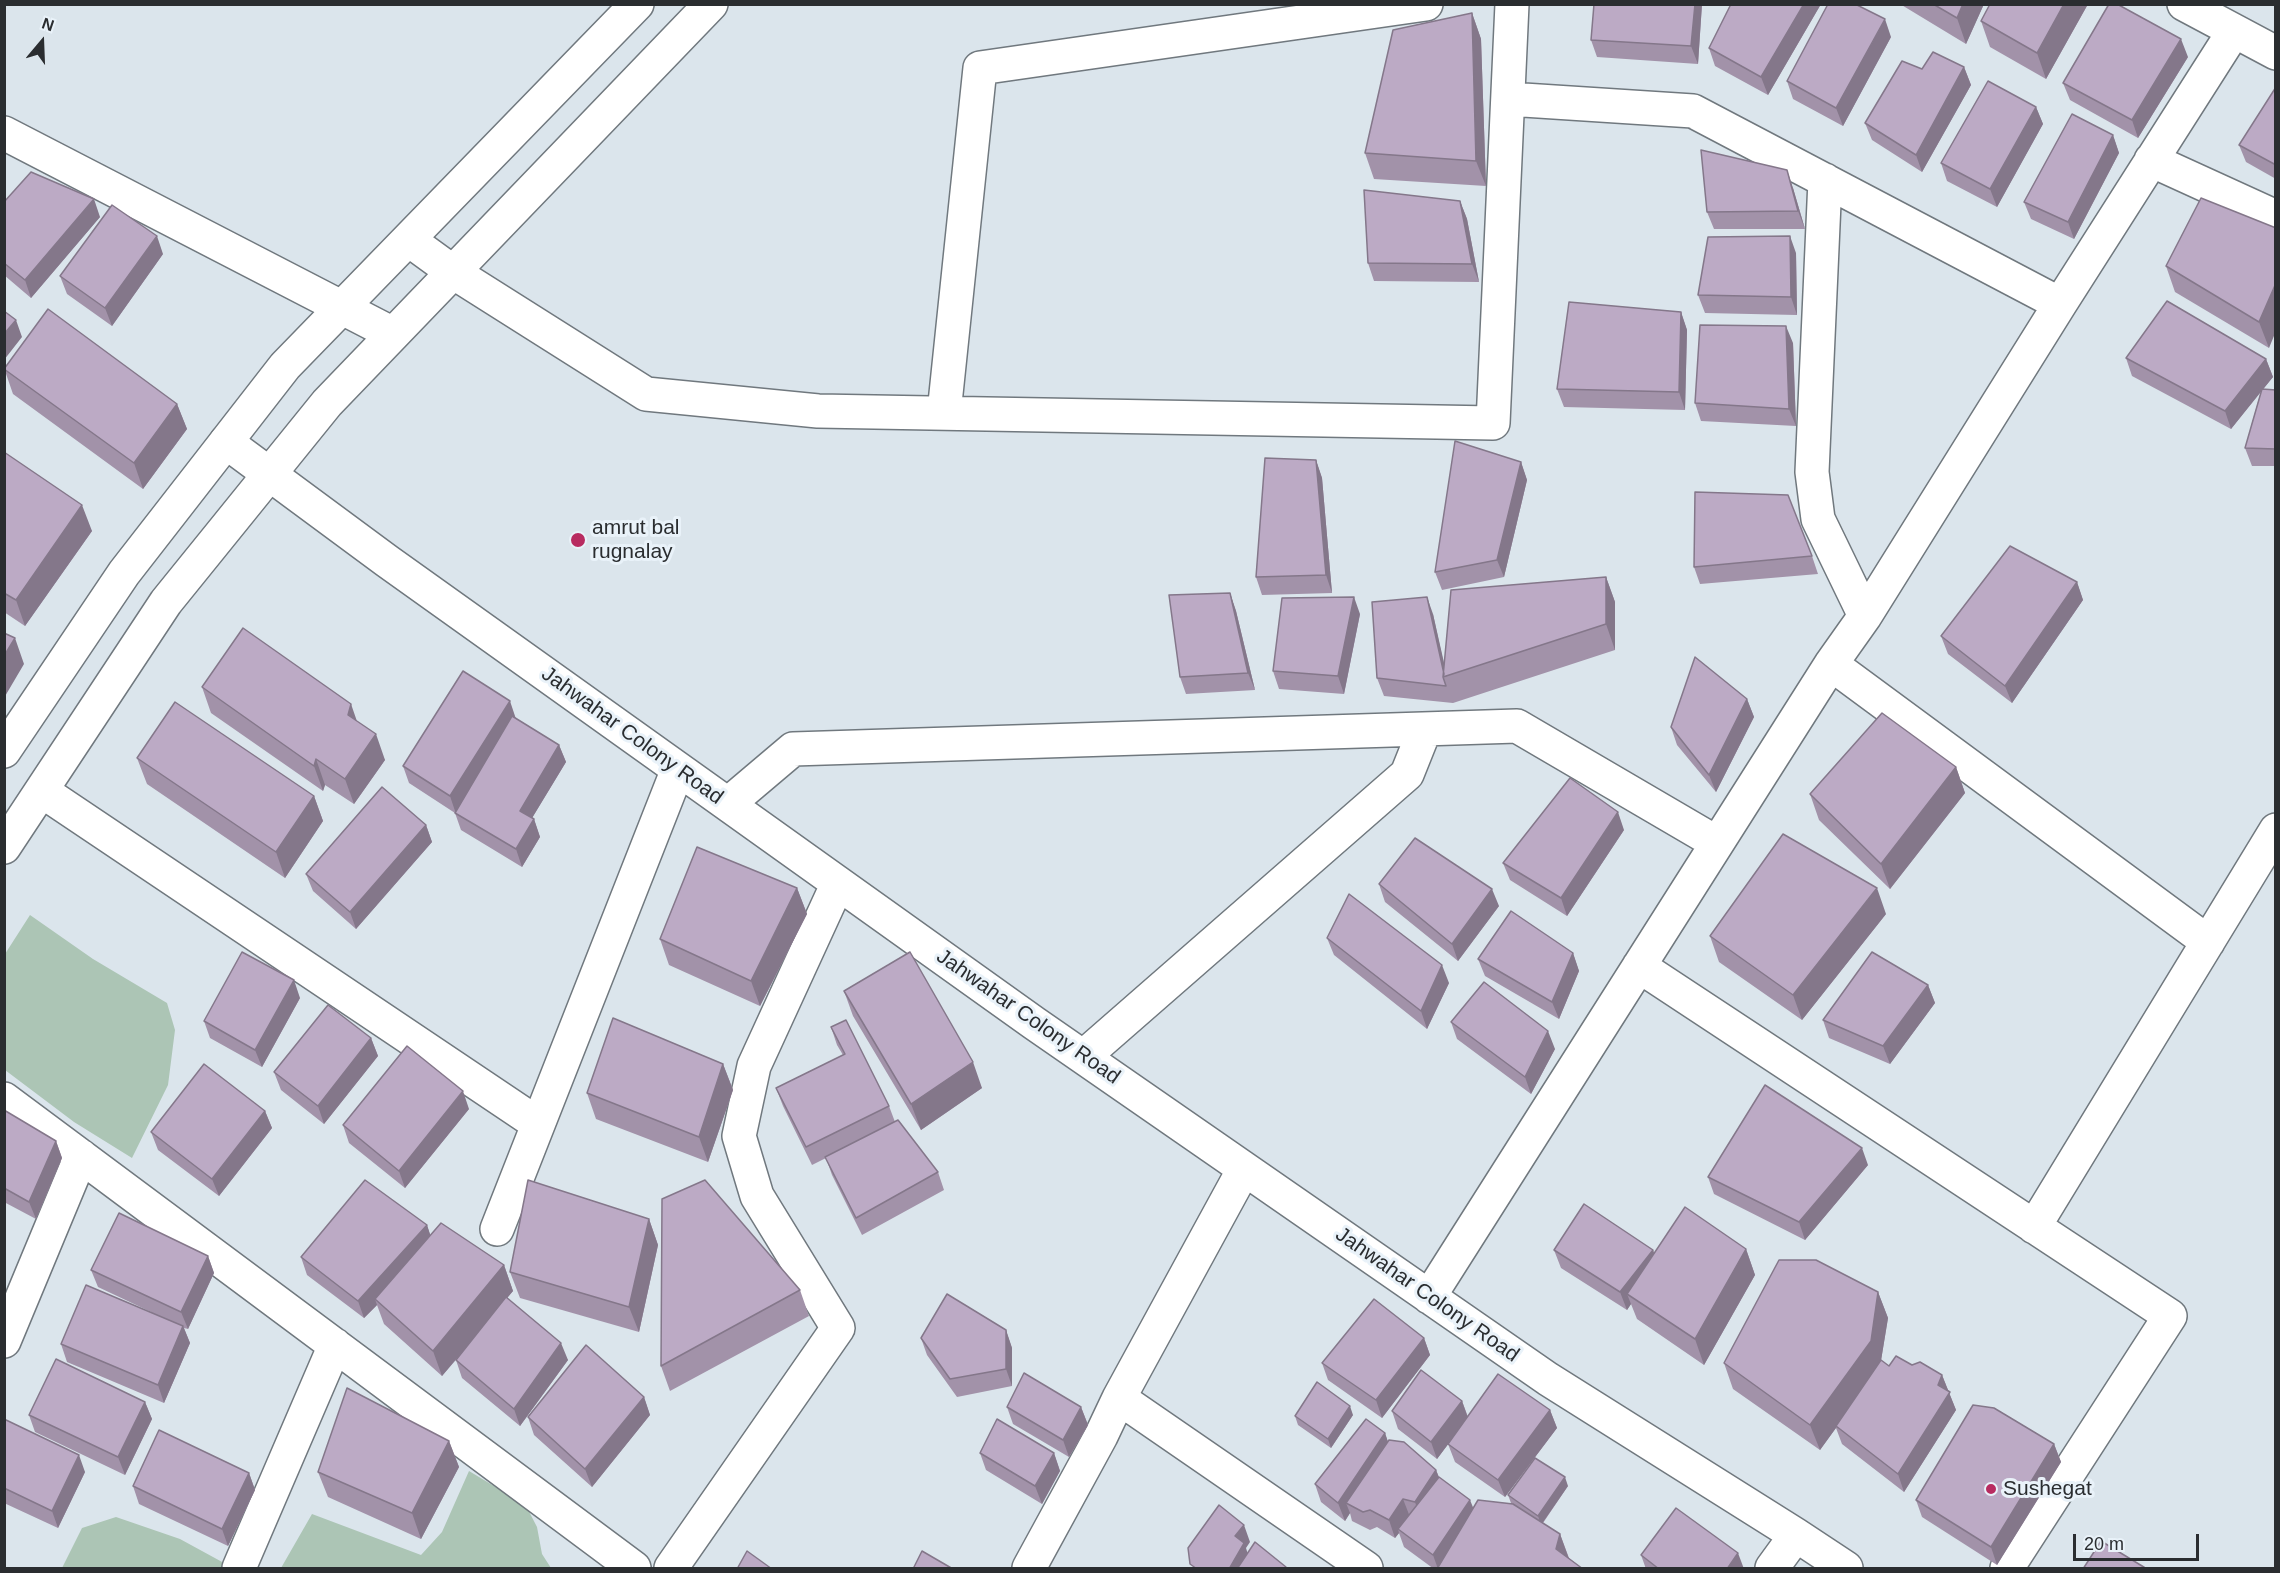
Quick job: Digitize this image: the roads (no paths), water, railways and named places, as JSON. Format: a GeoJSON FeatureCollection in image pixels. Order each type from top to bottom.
{"type":"FeatureCollection","features":[{"type":"Feature","properties":{"kind":"street"},"geometry":{"type":"LineString","coordinates":[[4,751],[124,573],[285,366],[637,4]]}},
{"type":"Feature","properties":{"kind":"street"},"geometry":{"type":"LineString","coordinates":[[4,847],[166,602],[327,403],[711,4]]}},
{"type":"Feature","properties":{"kind":"street"},"geometry":{"type":"LineString","coordinates":[[944,413],[980,68],[1426,4]]}},
{"type":"Feature","properties":{"kind":"street"},"geometry":{"type":"LineString","coordinates":[[409,240],[453,272],[646,394],[818,411],[1493,423],[1512,4]]}},
{"type":"Feature","properties":{"kind":"street"},"geometry":{"type":"LineString","coordinates":[[2184,4],[2276,53]]}},
{"type":"Feature","properties":{"kind":"street"},"geometry":{"type":"LineString","coordinates":[[1429,1296],[1831,664],[1866,616],[2060,304],[2234,31]]}},
{"type":"Feature","properties":{"kind":"street"},"geometry":{"type":"LineString","coordinates":[[1508,99],[1693,111],[2060,304]]}},
{"type":"Feature","properties":{"kind":"street"},"geometry":{"type":"LineString","coordinates":[[4,133],[393,334]]}},
{"type":"Feature","properties":{"kind":"street"},"geometry":{"type":"LineString","coordinates":[[2151,160],[2276,217]]}},
{"type":"Feature","properties":{"kind":"street"},"geometry":{"type":"LineString","coordinates":[[1825,180],[1812,472],[1818,519],[1866,616]]}},
{"type":"Feature","properties":{"kind":"street","name":"Jahwahar Colony Road"},"geometry":{"type":"LineString","coordinates":[[226,442],[678,769],[1083,1057],[1548,1379],[1846,1569]]}},
{"type":"Feature","properties":{"kind":"street"},"geometry":{"type":"LineString","coordinates":[[1831,664],[2208,942]]}},
{"type":"Feature","properties":{"kind":"street"},"geometry":{"type":"LineString","coordinates":[[728,804],[793,749],[1517,726],[1717,843]]}},
{"type":"Feature","properties":{"kind":"street"},"geometry":{"type":"LineString","coordinates":[[1083,1057],[1407,774],[1425,729]]}},
{"type":"Feature","properties":{"kind":"street"},"geometry":{"type":"LineString","coordinates":[[497,1229],[678,769]]}},
{"type":"Feature","properties":{"kind":"street"},"geometry":{"type":"LineString","coordinates":[[42,791],[538,1125]]}},
{"type":"Feature","properties":{"kind":"street"},"geometry":{"type":"LineString","coordinates":[[2034,1227],[2276,830]]}},
{"type":"Feature","properties":{"kind":"street"},"geometry":{"type":"LineString","coordinates":[[671,1569],[838,1328],[757,1196],[739,1136],[754,1066],[838,883]]}},
{"type":"Feature","properties":{"kind":"street"},"geometry":{"type":"LineString","coordinates":[[1639,966],[2170,1316],[2007,1569]]}},
{"type":"Feature","properties":{"kind":"street"},"geometry":{"type":"LineString","coordinates":[[4,1099],[634,1569]]}},
{"type":"Feature","properties":{"kind":"street"},"geometry":{"type":"LineString","coordinates":[[4,1341],[81,1156]]}},
{"type":"Feature","properties":{"kind":"street"},"geometry":{"type":"LineString","coordinates":[[1029,1569],[1244,1168]]}},
{"type":"Feature","properties":{"kind":"street"},"geometry":{"type":"LineString","coordinates":[[239,1569],[335,1346]]}},
{"type":"Feature","properties":{"kind":"street"},"geometry":{"type":"LineString","coordinates":[[1119,1398],[1366,1569]]}},
{"type":"Feature","properties":{"kind":"street"},"geometry":{"type":"LineString","coordinates":[[1772,1569],[1796,1535]]}},
{"type":"Feature","properties":{"kind":"place","name":"amrut bal rugnalay"},"geometry":{"type":"Point","coordinates":[578,540]}},
{"type":"Feature","properties":{"kind":"place","name":"Sushegat"},"geometry":{"type":"Point","coordinates":[1991,1489]}}]}
